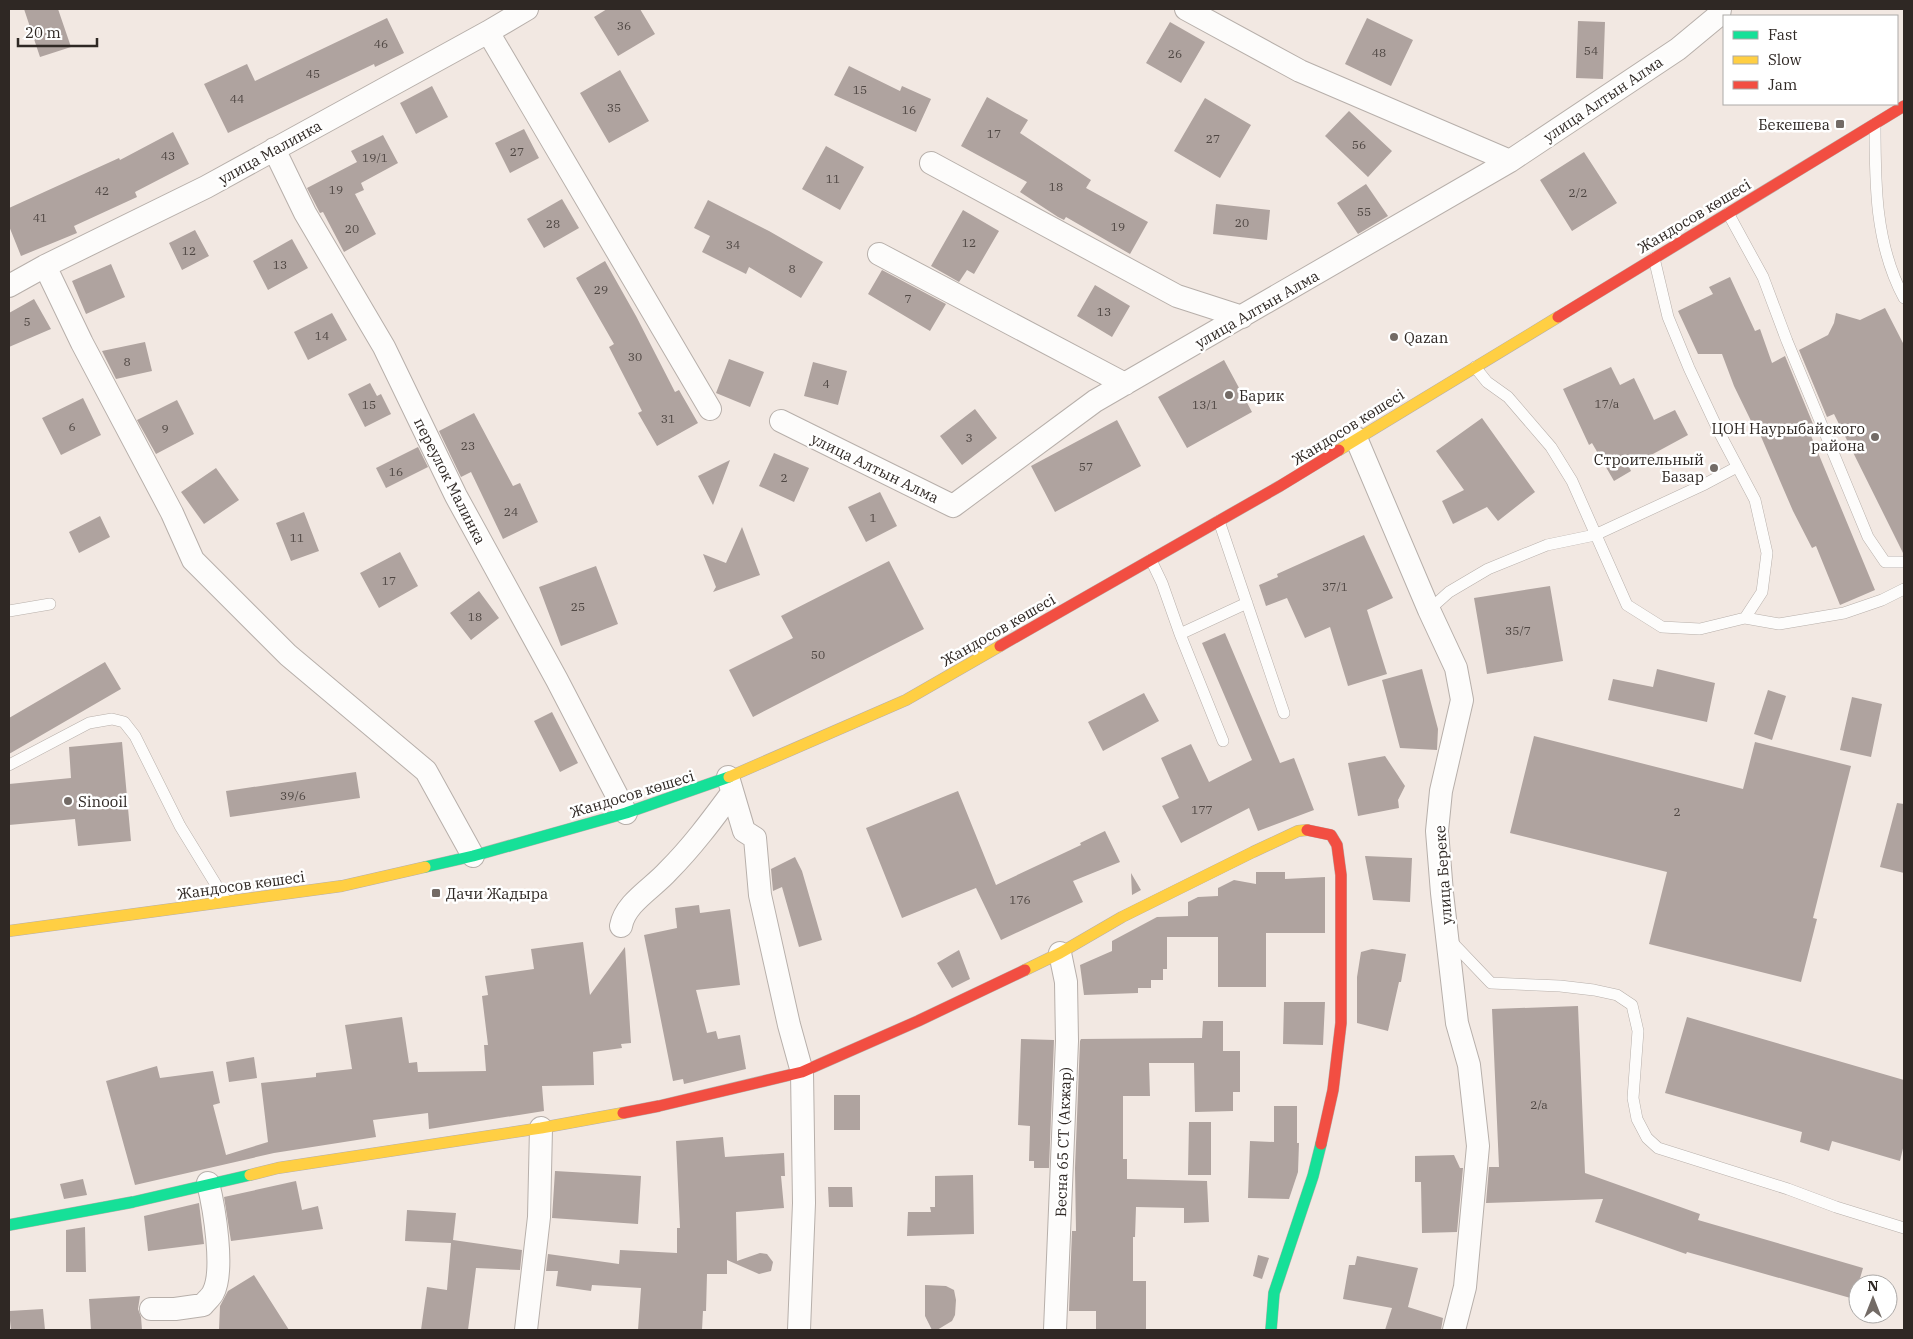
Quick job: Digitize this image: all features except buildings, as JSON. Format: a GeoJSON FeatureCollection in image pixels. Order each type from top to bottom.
{"type":"FeatureCollection","features":[{"type":"Feature","properties":{"kind":"main road","name":"Жандосов көшесі"},"geometry":{"type":"LineString","coordinates":[[9,932],[342,886],[473,856],[730,785],[780,756],[906,700],[1280,486],[1904,106]]}},
{"type":"Feature","properties":{"kind":"main road"},"geometry":{"type":"LineString","coordinates":[[9,1225],[133,1202],[278,1168],[540,1128],[659,1106],[802,1072],[918,1021],[1060,953],[1122,917],[1253,852],[1298,831],[1310,829],[1331,835],[1337,845],[1341,875],[1341,1023],[1333,1090],[1313,1176],[1274,1293],[1271,1330]]}},
{"type":"Feature","properties":{"kind":"street","name":"улица Малинка"},"geometry":{"type":"LineString","coordinates":[[9,286],[45,266],[206,187],[527,9]]}},
{"type":"Feature","properties":{"kind":"street"},"geometry":{"type":"LineString","coordinates":[[1186,9],[1300,71],[1510,161]]}},
{"type":"Feature","properties":{"kind":"street","name":"улица Алтын Алма"},"geometry":{"type":"LineString","coordinates":[[780,421],[953,506],[1095,401],[1510,161],[1678,49],[1719,15],[1720,9]]}},
{"type":"Feature","properties":{"kind":"street"},"geometry":{"type":"LineString","coordinates":[[488,32],[710,409]]}},
{"type":"Feature","properties":{"kind":"street","name":"переулок Малинка"},"geometry":{"type":"LineString","coordinates":[[274,150],[305,213],[384,347],[456,496],[557,680],[626,813]]}},
{"type":"Feature","properties":{"kind":"street"},"geometry":{"type":"LineString","coordinates":[[931,163],[1177,296],[1242,317]]}},
{"type":"Feature","properties":{"kind":"street"},"geometry":{"type":"LineString","coordinates":[[879,254],[1125,384]]}},
{"type":"Feature","properties":{"kind":"street"},"geometry":{"type":"LineString","coordinates":[[45,266],[82,343],[172,513],[193,560],[288,655],[426,771],[473,856]]}},
{"type":"Feature","properties":{"kind":"street","name":"улица Береке"},"geometry":{"type":"LineString","coordinates":[[1356,438],[1428,610],[1456,668],[1462,700],[1441,791],[1437,831],[1457,1023],[1469,1065],[1478,1146],[1465,1287],[1454,1330]]}},
{"type":"Feature","properties":{"kind":"street"},"geometry":{"type":"LineString","coordinates":[[621,926],[622,918],[636,901],[667,872],[702,833],[730,785]]}},
{"type":"Feature","properties":{"kind":"street"},"geometry":{"type":"LineString","coordinates":[[730,785],[744,831],[755,838],[760,895],[789,1025],[802,1072],[804,1203],[799,1330]]}},
{"type":"Feature","properties":{"kind":"street","name":"Весна 65 СТ (Акжар)"},"geometry":{"type":"LineString","coordinates":[[1055,1330],[1067,1041],[1066,982],[1060,953]]}},
{"type":"Feature","properties":{"kind":"street"},"geometry":{"type":"LineString","coordinates":[[526,1330],[539,1217],[540,1128]]}},
{"type":"Feature","properties":{"kind":"street"},"geometry":{"type":"LineString","coordinates":[[151,1309],[175,1309],[203,1305],[213,1292],[218,1269],[218,1244],[208,1183]]}},
{"type":"Feature","properties":{"kind":"lane"},"geometry":{"type":"LineString","coordinates":[[1875,124],[1876,197],[1880,232],[1897,285],[1904,298]]}},
{"type":"Feature","properties":{"kind":"lane"},"geometry":{"type":"LineString","coordinates":[[1728,213],[1763,277],[1787,341],[1868,537],[1886,562],[1904,562]]}},
{"type":"Feature","properties":{"kind":"lane"},"geometry":{"type":"LineString","coordinates":[[1654,258],[1668,317],[1692,376],[1755,500],[1767,553],[1762,592],[1745,618]]}},
{"type":"Feature","properties":{"kind":"lane"},"geometry":{"type":"LineString","coordinates":[[1474,367],[1487,382],[1508,397],[1551,447],[1572,481],[1627,605],[1662,627],[1700,629],[1745,618],[1779,624],[1844,613],[1882,600],[1904,589]]}},
{"type":"Feature","properties":{"kind":"lane"},"geometry":{"type":"LineString","coordinates":[[1428,610],[1449,592],[1488,570],[1547,546],[1595,534],[1705,484],[1737,467]]}},
{"type":"Feature","properties":{"kind":"lane"},"geometry":{"type":"LineString","coordinates":[[1219,520],[1284,713]]}},
{"type":"Feature","properties":{"kind":"lane"},"geometry":{"type":"LineString","coordinates":[[1151,560],[1162,583],[1223,742]]}},
{"type":"Feature","properties":{"kind":"lane"},"geometry":{"type":"LineString","coordinates":[[1180,634],[1247,603]]}},
{"type":"Feature","properties":{"kind":"lane"},"geometry":{"type":"LineString","coordinates":[[9,610],[50,604]]}},
{"type":"Feature","properties":{"kind":"lane"},"geometry":{"type":"LineString","coordinates":[[9,765],[89,723],[112,719],[124,722],[135,736],[180,826],[227,902]]}},
{"type":"Feature","properties":{"kind":"lane"},"geometry":{"type":"LineString","coordinates":[[1448,938],[1492,983],[1560,986],[1594,990],[1617,995],[1632,1005],[1638,1031],[1633,1098],[1636,1119],[1647,1138],[1658,1148],[1904,1228]]}},
{"type":"Feature","properties":{"kind":"traffic: fast"},"geometry":{"type":"LineString","coordinates":[[425,867],[473,856],[626,813],[729,777]]}},
{"type":"Feature","properties":{"kind":"traffic: fast"},"geometry":{"type":"LineString","coordinates":[[1271,1330],[1274,1293],[1313,1176],[1321,1144]]}},
{"type":"Feature","properties":{"kind":"traffic: fast"},"geometry":{"type":"LineString","coordinates":[[9,1225],[133,1202],[250,1175]]}},
{"type":"Feature","properties":{"kind":"traffic: slow"},"geometry":{"type":"LineString","coordinates":[[1339,450],[1558,317]]}},
{"type":"Feature","properties":{"kind":"traffic: slow"},"geometry":{"type":"LineString","coordinates":[[729,777],[906,700],[1000,646]]}},
{"type":"Feature","properties":{"kind":"traffic: slow"},"geometry":{"type":"LineString","coordinates":[[1025,970],[1060,953],[1122,917],[1253,852],[1298,831],[1307,830]]}},
{"type":"Feature","properties":{"kind":"traffic: slow"},"geometry":{"type":"LineString","coordinates":[[9,931],[342,886],[425,867]]}},
{"type":"Feature","properties":{"kind":"traffic: slow"},"geometry":{"type":"LineString","coordinates":[[250,1175],[278,1168],[541,1128],[623,1113]]}},
{"type":"Feature","properties":{"kind":"traffic: jam"},"geometry":{"type":"LineString","coordinates":[[1558,317],[1904,106]]}},
{"type":"Feature","properties":{"kind":"traffic: jam"},"geometry":{"type":"LineString","coordinates":[[1000,646],[1280,486],[1339,450]]}},
{"type":"Feature","properties":{"kind":"traffic: jam"},"geometry":{"type":"LineString","coordinates":[[1307,830],[1331,835],[1337,845],[1341,875],[1341,1023],[1333,1090],[1321,1144]]}},
{"type":"Feature","properties":{"kind":"traffic: jam"},"geometry":{"type":"LineString","coordinates":[[623,1113],[802,1072],[918,1021],[1025,970]]}},
{"type":"Feature","properties":{"kind":"place","name":"Бекешева"},"geometry":{"type":"Point","coordinates":[1840,124]}},
{"type":"Feature","properties":{"kind":"place","name":"Qazan"},"geometry":{"type":"Point","coordinates":[1394,337]}},
{"type":"Feature","properties":{"kind":"place","name":"Барик"},"geometry":{"type":"Point","coordinates":[1229,395]}},
{"type":"Feature","properties":{"kind":"place","name":"ЦОН Наурыбайского района"},"geometry":{"type":"Point","coordinates":[1875,437]}},
{"type":"Feature","properties":{"kind":"place","name":"Строительный Базар"},"geometry":{"type":"Point","coordinates":[1714,468]}},
{"type":"Feature","properties":{"kind":"place","name":"Sinooil"},"geometry":{"type":"Point","coordinates":[68,801]}},
{"type":"Feature","properties":{"kind":"place","name":"Дачи Жадыра"},"geometry":{"type":"Point","coordinates":[436,893]}}]}
